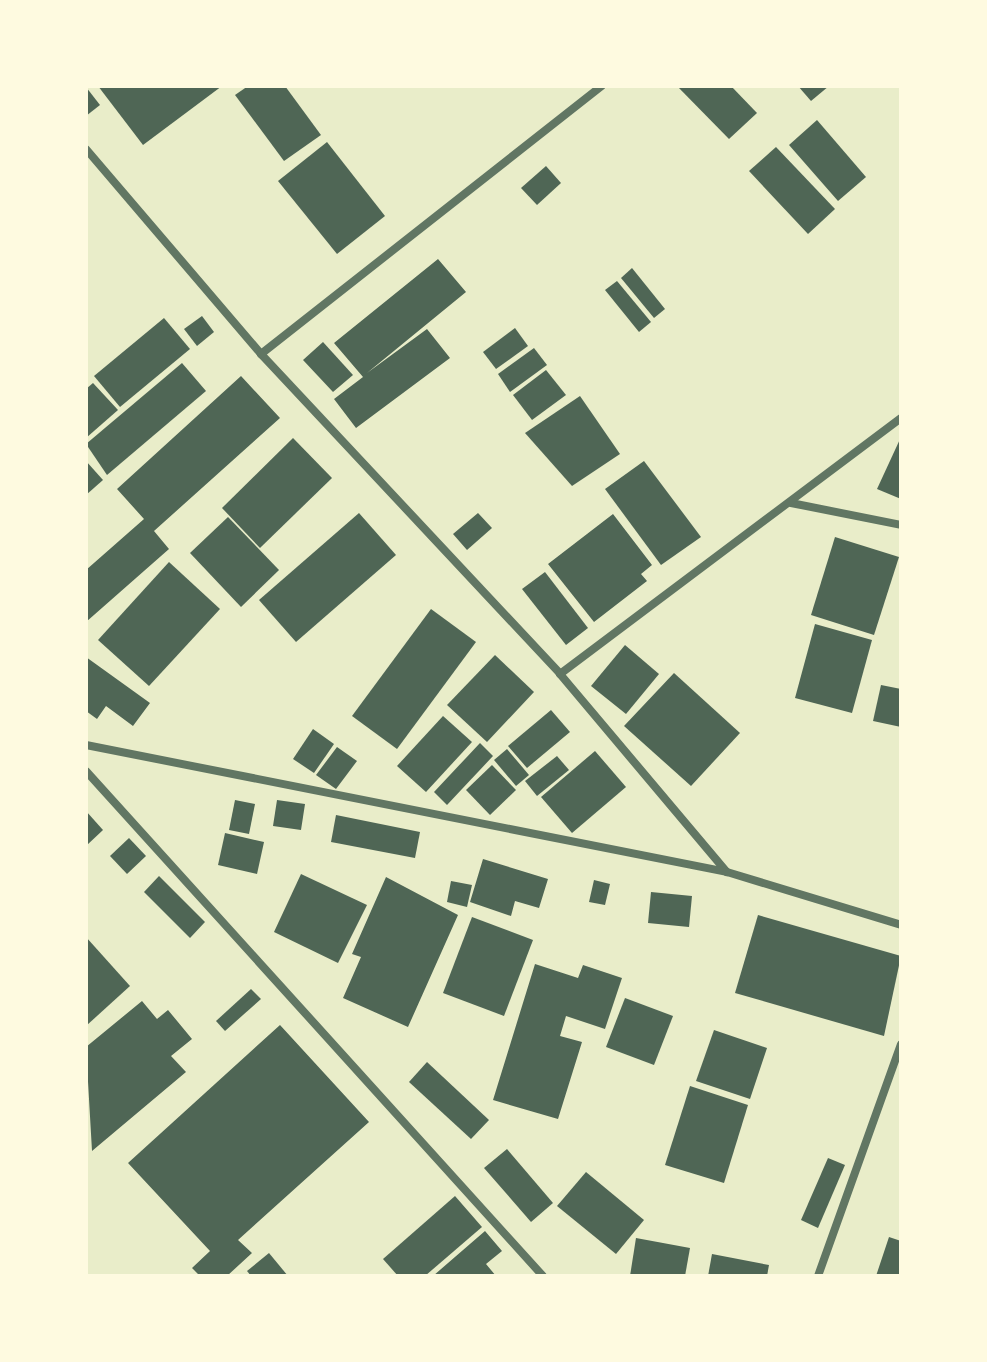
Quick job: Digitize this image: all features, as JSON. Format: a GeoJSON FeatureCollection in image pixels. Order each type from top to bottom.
{"type":"FeatureCollection","features":[{"type":"Feature","properties":{"kind":"street"},"geometry":{"type":"LineString","coordinates":[[261,354],[602,86]]}},
{"type":"Feature","properties":{"kind":"street"},"geometry":{"type":"LineString","coordinates":[[86,149],[261,354],[560,674],[727,872]]}},
{"type":"Feature","properties":{"kind":"street"},"geometry":{"type":"LineString","coordinates":[[560,674],[901,418]]}},
{"type":"Feature","properties":{"kind":"street"},"geometry":{"type":"LineString","coordinates":[[791,503],[901,525]]}},
{"type":"Feature","properties":{"kind":"street"},"geometry":{"type":"LineString","coordinates":[[86,745],[727,872],[901,925]]}},
{"type":"Feature","properties":{"kind":"street"},"geometry":{"type":"LineString","coordinates":[[86,771],[543,1276]]}},
{"type":"Feature","properties":{"kind":"street"},"geometry":{"type":"LineString","coordinates":[[818,1276],[901,1044]]}},
{"type":"Feature","properties":{"kind":"building"},"geometry":{"type":"Polygon","coordinates":[[[98,86],[222,86],[143,145],[98,86]]]}},
{"type":"Feature","properties":{"kind":"building"},"geometry":{"type":"Polygon","coordinates":[[[248,86],[285,86],[321,135],[284,161],[235,95],[248,86]]]}},
{"type":"Feature","properties":{"kind":"building"},"geometry":{"type":"Polygon","coordinates":[[[677,86],[731,86],[757,113],[729,139],[677,86]]]}},
{"type":"Feature","properties":{"kind":"building"},"geometry":{"type":"Polygon","coordinates":[[[798,86],[829,86],[811,101],[798,86]]]}},
{"type":"Feature","properties":{"kind":"building"},"geometry":{"type":"Polygon","coordinates":[[[86,87],[100,105],[86,116],[86,87]]]}},
{"type":"Feature","properties":{"kind":"building"},"geometry":{"type":"Polygon","coordinates":[[[817,120],[866,177],[838,201],[789,145],[817,120]]]}},
{"type":"Feature","properties":{"kind":"building"},"geometry":{"type":"Polygon","coordinates":[[[327,142],[385,216],[337,254],[278,181],[327,142]]]}},
{"type":"Feature","properties":{"kind":"building"},"geometry":{"type":"Polygon","coordinates":[[[776,147],[835,209],[808,234],[749,171],[776,147]]]}},
{"type":"Feature","properties":{"kind":"building"},"geometry":{"type":"Polygon","coordinates":[[[546,166],[561,183],[537,205],[521,188],[546,166]]]}},
{"type":"Feature","properties":{"kind":"building"},"geometry":{"type":"Polygon","coordinates":[[[438,259],[466,292],[367,373],[427,329],[450,358],[356,428],[334,399],[363,377],[334,343],[438,259]]]}},
{"type":"Feature","properties":{"kind":"building"},"geometry":{"type":"Polygon","coordinates":[[[632,268],[665,309],[654,318],[621,278],[632,268]]]}},
{"type":"Feature","properties":{"kind":"building"},"geometry":{"type":"Polygon","coordinates":[[[617,281],[651,322],[639,332],[605,290],[617,281]]]}},
{"type":"Feature","properties":{"kind":"building"},"geometry":{"type":"Polygon","coordinates":[[[202,316],[214,332],[197,346],[184,329],[202,316]]]}},
{"type":"Feature","properties":{"kind":"building"},"geometry":{"type":"Polygon","coordinates":[[[164,318],[190,349],[120,407],[94,376],[164,318]]]}},
{"type":"Feature","properties":{"kind":"building"},"geometry":{"type":"Polygon","coordinates":[[[515,328],[528,346],[496,369],[483,352],[515,328]]]}},
{"type":"Feature","properties":{"kind":"building"},"geometry":{"type":"Polygon","coordinates":[[[323,342],[353,375],[333,392],[303,360],[323,342]]]}},
{"type":"Feature","properties":{"kind":"building"},"geometry":{"type":"Polygon","coordinates":[[[534,348],[547,365],[510,392],[498,374],[534,348]]]}},
{"type":"Feature","properties":{"kind":"building"},"geometry":{"type":"Polygon","coordinates":[[[182,363],[206,391],[107,475],[86,444],[182,363]]]}},
{"type":"Feature","properties":{"kind":"building"},"geometry":{"type":"Polygon","coordinates":[[[546,370],[566,395],[532,420],[513,395],[546,370]]]}},
{"type":"Feature","properties":{"kind":"building"},"geometry":{"type":"Polygon","coordinates":[[[241,376],[280,418],[154,531],[169,549],[86,622],[86,570],[144,519],[117,489],[241,376]]]}},
{"type":"Feature","properties":{"kind":"building"},"geometry":{"type":"Polygon","coordinates":[[[93,383],[118,410],[86,438],[86,389],[93,383]]]}},
{"type":"Feature","properties":{"kind":"building"},"geometry":{"type":"Polygon","coordinates":[[[580,396],[620,454],[572,486],[525,433],[580,396]]]}},
{"type":"Feature","properties":{"kind":"building"},"geometry":{"type":"Polygon","coordinates":[[[901,437],[901,499],[877,489],[901,437]]]}},
{"type":"Feature","properties":{"kind":"building"},"geometry":{"type":"Polygon","coordinates":[[[293,438],[332,478],[260,548],[222,508],[293,438]]]}},
{"type":"Feature","properties":{"kind":"building"},"geometry":{"type":"Polygon","coordinates":[[[86,461],[103,480],[86,495],[86,461]]]}},
{"type":"Feature","properties":{"kind":"building"},"geometry":{"type":"Polygon","coordinates":[[[644,461],[701,537],[661,565],[605,489],[644,461]]]}},
{"type":"Feature","properties":{"kind":"building"},"geometry":{"type":"Polygon","coordinates":[[[359,513],[396,555],[296,642],[259,600],[359,513]]]}},
{"type":"Feature","properties":{"kind":"building"},"geometry":{"type":"Polygon","coordinates":[[[478,513],[492,528],[467,550],[453,534],[478,513]]]}},
{"type":"Feature","properties":{"kind":"building"},"geometry":{"type":"Polygon","coordinates":[[[613,514],[652,565],[641,574],[647,581],[594,622],[548,564],[613,514]]]}},
{"type":"Feature","properties":{"kind":"building"},"geometry":{"type":"Polygon","coordinates":[[[228,517],[279,570],[241,607],[190,553],[228,517]]]}},
{"type":"Feature","properties":{"kind":"building"},"geometry":{"type":"Polygon","coordinates":[[[835,537],[899,557],[874,635],[811,615],[835,537]]]}},
{"type":"Feature","properties":{"kind":"building"},"geometry":{"type":"Polygon","coordinates":[[[169,562],[220,609],[149,686],[98,640],[169,562]]]}},
{"type":"Feature","properties":{"kind":"building"},"geometry":{"type":"Polygon","coordinates":[[[545,572],[588,628],[566,645],[522,589],[545,572]]]}},
{"type":"Feature","properties":{"kind":"building"},"geometry":{"type":"Polygon","coordinates":[[[431,609],[476,642],[397,749],[352,716],[431,609]]]}},
{"type":"Feature","properties":{"kind":"building"},"geometry":{"type":"Polygon","coordinates":[[[815,624],[872,640],[852,713],[795,698],[815,624]]]}},
{"type":"Feature","properties":{"kind":"building"},"geometry":{"type":"Polygon","coordinates":[[[625,645],[659,674],[626,714],[591,686],[625,645]]]}},
{"type":"Feature","properties":{"kind":"building"},"geometry":{"type":"Polygon","coordinates":[[[495,655],[534,692],[487,742],[447,705],[495,655]]]}},
{"type":"Feature","properties":{"kind":"building"},"geometry":{"type":"Polygon","coordinates":[[[86,657],[150,703],[133,726],[106,706],[97,719],[86,711],[86,657]]]}},
{"type":"Feature","properties":{"kind":"building"},"geometry":{"type":"Polygon","coordinates":[[[674,673],[740,733],[691,786],[624,726],[674,673]]]}},
{"type":"Feature","properties":{"kind":"building"},"geometry":{"type":"Polygon","coordinates":[[[881,685],[901,689],[901,727],[873,721],[881,685]]]}},
{"type":"Feature","properties":{"kind":"building"},"geometry":{"type":"Polygon","coordinates":[[[551,710],[570,732],[527,768],[508,746],[551,710]]]}},
{"type":"Feature","properties":{"kind":"building"},"geometry":{"type":"Polygon","coordinates":[[[443,716],[472,742],[426,792],[397,766],[443,716]]]}},
{"type":"Feature","properties":{"kind":"building"},"geometry":{"type":"Polygon","coordinates":[[[313,729],[334,744],[314,773],[293,759],[313,729]]]}},
{"type":"Feature","properties":{"kind":"building"},"geometry":{"type":"Polygon","coordinates":[[[480,743],[493,756],[447,805],[434,792],[480,743]]]}},
{"type":"Feature","properties":{"kind":"building"},"geometry":{"type":"Polygon","coordinates":[[[337,747],[357,761],[336,789],[316,775],[337,747]]]}},
{"type":"Feature","properties":{"kind":"building"},"geometry":{"type":"Polygon","coordinates":[[[507,749],[529,775],[516,786],[494,760],[507,749]]]}},
{"type":"Feature","properties":{"kind":"building"},"geometry":{"type":"Polygon","coordinates":[[[595,751],[626,787],[572,833],[541,797],[595,751]]]}},
{"type":"Feature","properties":{"kind":"building"},"geometry":{"type":"Polygon","coordinates":[[[557,756],[569,770],[537,796],[525,781],[557,756]]]}},
{"type":"Feature","properties":{"kind":"building"},"geometry":{"type":"Polygon","coordinates":[[[492,765],[516,790],[490,815],[466,790],[492,765]]]}},
{"type":"Feature","properties":{"kind":"building"},"geometry":{"type":"Polygon","coordinates":[[[235,800],[255,804],[249,834],[229,830],[235,800]]]}},
{"type":"Feature","properties":{"kind":"building"},"geometry":{"type":"Polygon","coordinates":[[[277,800],[305,804],[301,830],[273,826],[277,800]]]}},
{"type":"Feature","properties":{"kind":"building"},"geometry":{"type":"Polygon","coordinates":[[[86,811],[103,830],[86,846],[86,811]]]}},
{"type":"Feature","properties":{"kind":"building"},"geometry":{"type":"Polygon","coordinates":[[[336,815],[420,832],[415,858],[331,842],[336,815]]]}},
{"type":"Feature","properties":{"kind":"building"},"geometry":{"type":"Polygon","coordinates":[[[225,833],[264,842],[257,874],[218,865],[225,833]]]}},
{"type":"Feature","properties":{"kind":"building"},"geometry":{"type":"Polygon","coordinates":[[[129,838],[146,856],[127,874],[110,856],[129,838]]]}},
{"type":"Feature","properties":{"kind":"building"},"geometry":{"type":"Polygon","coordinates":[[[483,859],[548,879],[539,908],[515,901],[511,916],[470,902],[483,859]]]}},
{"type":"Feature","properties":{"kind":"building"},"geometry":{"type":"Polygon","coordinates":[[[301,874],[367,905],[338,963],[274,932],[301,874]]]}},
{"type":"Feature","properties":{"kind":"building"},"geometry":{"type":"Polygon","coordinates":[[[159,876],[205,922],[190,938],[144,892],[159,876]]]}},
{"type":"Feature","properties":{"kind":"building"},"geometry":{"type":"Polygon","coordinates":[[[386,877],[458,915],[408,1027],[343,998],[361,957],[352,954],[386,877]]]}},
{"type":"Feature","properties":{"kind":"building"},"geometry":{"type":"Polygon","coordinates":[[[594,880],[610,884],[605,905],[589,902],[594,880]]]}},
{"type":"Feature","properties":{"kind":"building"},"geometry":{"type":"Polygon","coordinates":[[[451,881],[472,885],[467,907],[447,902],[451,881]]]}},
{"type":"Feature","properties":{"kind":"building"},"geometry":{"type":"Polygon","coordinates":[[[651,892],[692,896],[689,927],[648,923],[651,892]]]}},
{"type":"Feature","properties":{"kind":"building"},"geometry":{"type":"Polygon","coordinates":[[[758,915],[901,956],[884,1036],[735,993],[758,915]]]}},
{"type":"Feature","properties":{"kind":"building"},"geometry":{"type":"Polygon","coordinates":[[[472,917],[533,940],[504,1016],[443,993],[472,917]]]}},
{"type":"Feature","properties":{"kind":"building"},"geometry":{"type":"Polygon","coordinates":[[[86,937],[130,986],[86,1026],[86,937]]]}},
{"type":"Feature","properties":{"kind":"building"},"geometry":{"type":"Polygon","coordinates":[[[535,964],[578,978],[583,965],[622,978],[605,1029],[566,1016],[560,1036],[582,1042],[558,1119],[493,1100],[535,964]]]}},
{"type":"Feature","properties":{"kind":"building"},"geometry":{"type":"Polygon","coordinates":[[[251,989],[261,999],[225,1031],[216,1021],[251,989]]]}},
{"type":"Feature","properties":{"kind":"building"},"geometry":{"type":"Polygon","coordinates":[[[625,998],[673,1016],[654,1065],[606,1047],[625,998]]]}},
{"type":"Feature","properties":{"kind":"building"},"geometry":{"type":"Polygon","coordinates":[[[142,1001],[157,1019],[168,1010],[192,1039],[171,1056],[186,1072],[92,1151],[86,1047],[142,1001]]]}},
{"type":"Feature","properties":{"kind":"building"},"geometry":{"type":"Polygon","coordinates":[[[280,1025],[369,1122],[238,1240],[252,1253],[227,1276],[200,1276],[192,1268],[210,1251],[128,1163],[280,1025]]]}},
{"type":"Feature","properties":{"kind":"building"},"geometry":{"type":"Polygon","coordinates":[[[714,1030],[767,1048],[750,1099],[696,1081],[714,1030]]]}},
{"type":"Feature","properties":{"kind":"building"},"geometry":{"type":"Polygon","coordinates":[[[427,1062],[489,1120],[471,1139],[409,1082],[427,1062]]]}},
{"type":"Feature","properties":{"kind":"building"},"geometry":{"type":"Polygon","coordinates":[[[690,1086],[748,1105],[724,1183],[665,1165],[690,1086]]]}},
{"type":"Feature","properties":{"kind":"building"},"geometry":{"type":"Polygon","coordinates":[[[507,1149],[553,1203],[531,1222],[484,1168],[507,1149]]]}},
{"type":"Feature","properties":{"kind":"building"},"geometry":{"type":"Polygon","coordinates":[[[828,1158],[845,1165],[818,1228],[801,1220],[828,1158]]]}},
{"type":"Feature","properties":{"kind":"building"},"geometry":{"type":"Polygon","coordinates":[[[586,1172],[644,1220],[616,1254],[557,1206],[586,1172]]]}},
{"type":"Feature","properties":{"kind":"building"},"geometry":{"type":"Polygon","coordinates":[[[455,1196],[482,1227],[425,1276],[398,1276],[383,1259],[455,1196]]]}},
{"type":"Feature","properties":{"kind":"building"},"geometry":{"type":"Polygon","coordinates":[[[485,1231],[502,1251],[486,1264],[496,1276],[433,1276],[485,1231]]]}},
{"type":"Feature","properties":{"kind":"building"},"geometry":{"type":"Polygon","coordinates":[[[889,1237],[901,1241],[901,1276],[876,1276],[889,1237]]]}},
{"type":"Feature","properties":{"kind":"building"},"geometry":{"type":"Polygon","coordinates":[[[636,1238],[690,1248],[685,1276],[630,1276],[636,1238]]]}},
{"type":"Feature","properties":{"kind":"building"},"geometry":{"type":"Polygon","coordinates":[[[269,1253],[288,1276],[251,1276],[247,1271],[269,1253]]]}},
{"type":"Feature","properties":{"kind":"building"},"geometry":{"type":"Polygon","coordinates":[[[712,1254],[769,1265],[767,1276],[708,1276],[712,1254]]]}}]}
